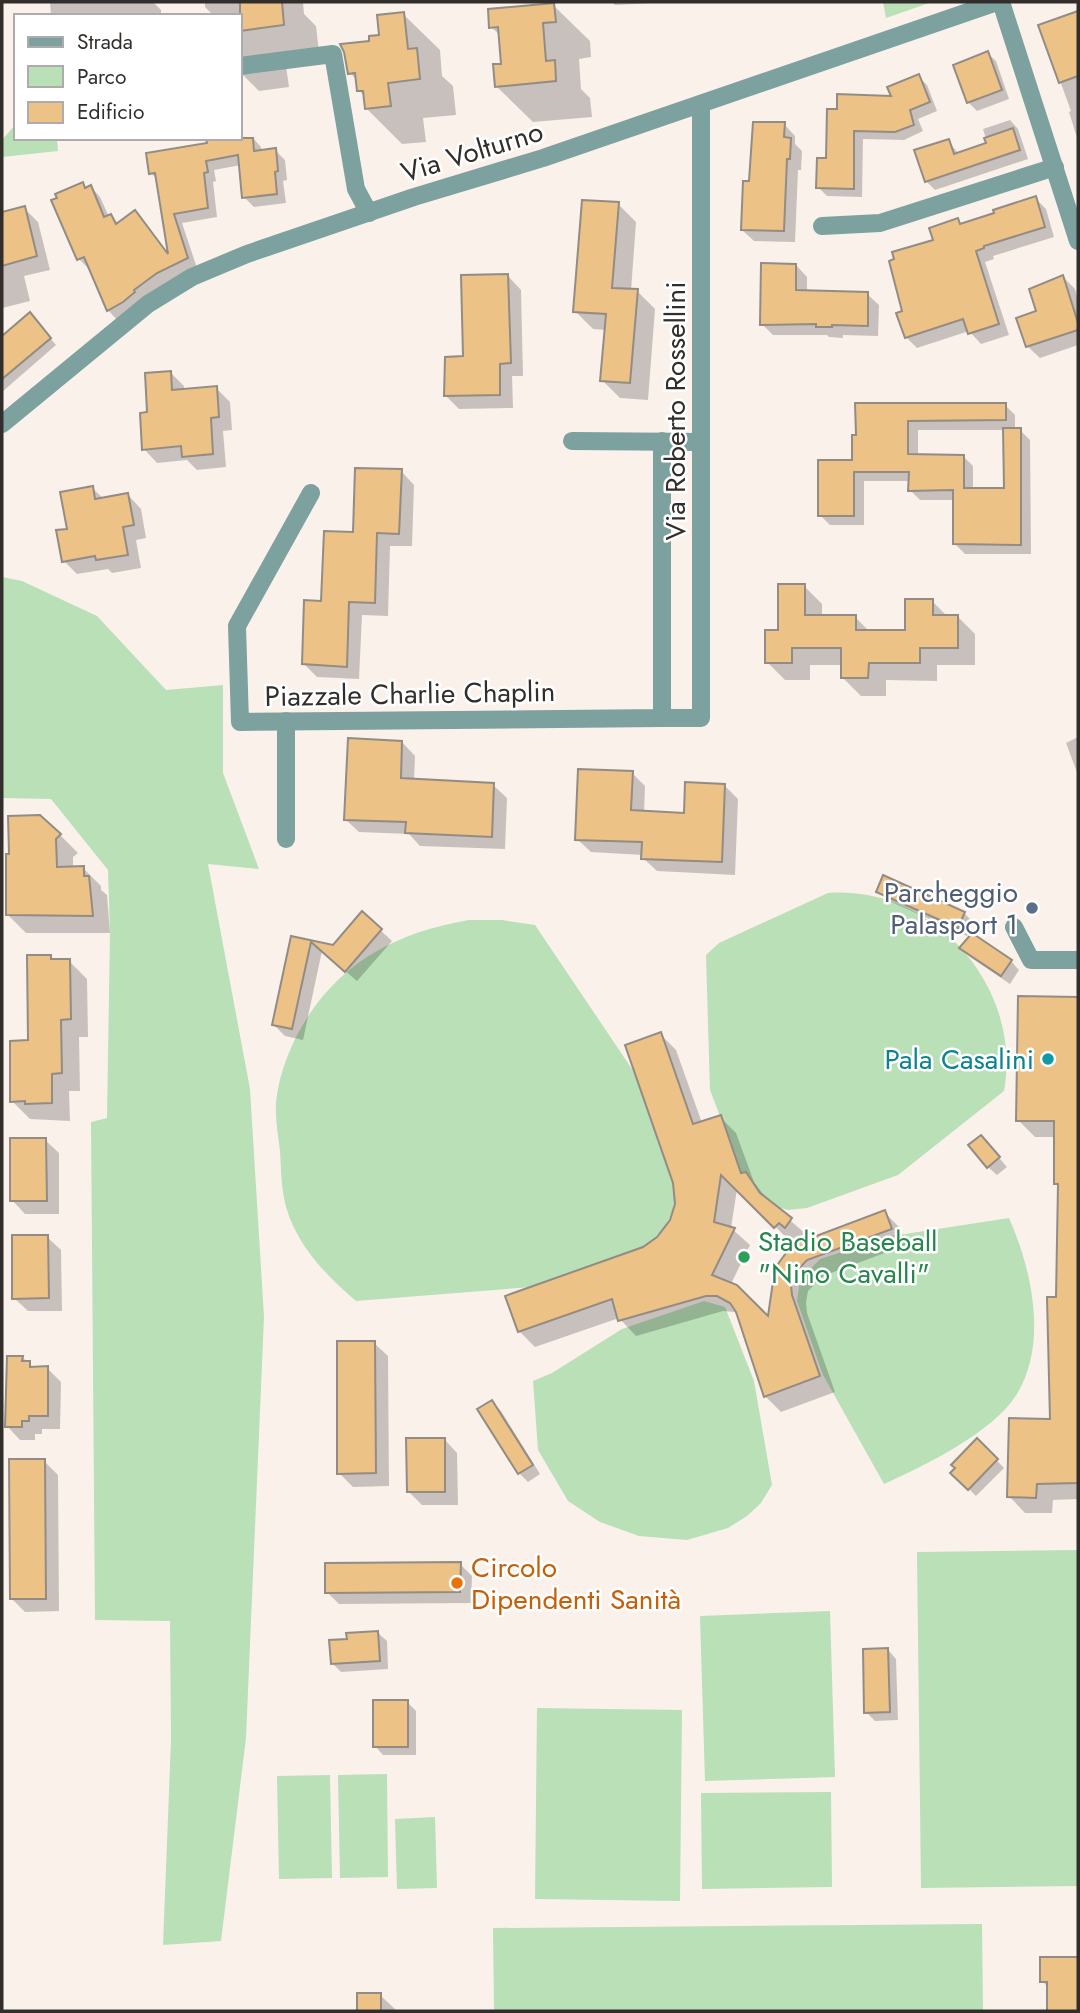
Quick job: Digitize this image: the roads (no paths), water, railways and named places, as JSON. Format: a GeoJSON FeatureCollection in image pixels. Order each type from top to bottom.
{"type":"FeatureCollection","features":[{"type":"Feature","properties":{"kind":"street","name":"Via Volturno"},"geometry":{"type":"LineString","coordinates":[[2,424],[125,321],[167,290],[201,273],[369,213],[543,158],[999,2]]}},
{"type":"Feature","properties":{"kind":"street"},"geometry":{"type":"LineString","coordinates":[[999,2],[1078,241]]}},
{"type":"Feature","properties":{"kind":"street"},"geometry":{"type":"LineString","coordinates":[[242,66],[333,54],[356,189],[369,213]]}},
{"type":"Feature","properties":{"kind":"street","name":"Via Roberto Rossellini"},"geometry":{"type":"LineString","coordinates":[[701,104],[701,718]]}},
{"type":"Feature","properties":{"kind":"street"},"geometry":{"type":"LineString","coordinates":[[822,226],[880,223],[1055,167]]}},
{"type":"Feature","properties":{"kind":"street"},"geometry":{"type":"LineString","coordinates":[[572,441],[701,442]]}},
{"type":"Feature","properties":{"kind":"street"},"geometry":{"type":"LineString","coordinates":[[662,441],[662,718]]}},
{"type":"Feature","properties":{"kind":"street","name":"Piazzale Charlie Chaplin"},"geometry":{"type":"LineString","coordinates":[[311,492],[237,626],[240,722],[701,718]]}},
{"type":"Feature","properties":{"kind":"street"},"geometry":{"type":"LineString","coordinates":[[286,721],[286,839]]}},
{"type":"Feature","properties":{"kind":"street"},"geometry":{"type":"LineString","coordinates":[[1014,928],[1031,960],[1078,960]]}},
{"type":"Feature","properties":{"kind":"place","name":"Parcheggio Palasport 1"},"geometry":{"type":"Point","coordinates":[1032,908]}},
{"type":"Feature","properties":{"kind":"place","name":"Pala Casalini"},"geometry":{"type":"Point","coordinates":[1048,1059]}},
{"type":"Feature","properties":{"kind":"place","name":"Stadio Baseball \"Nino Cavalli\""},"geometry":{"type":"Point","coordinates":[744,1257]}},
{"type":"Feature","properties":{"kind":"place","name":"Circolo Dipendenti Sanità"},"geometry":{"type":"Point","coordinates":[457,1583]}}]}
